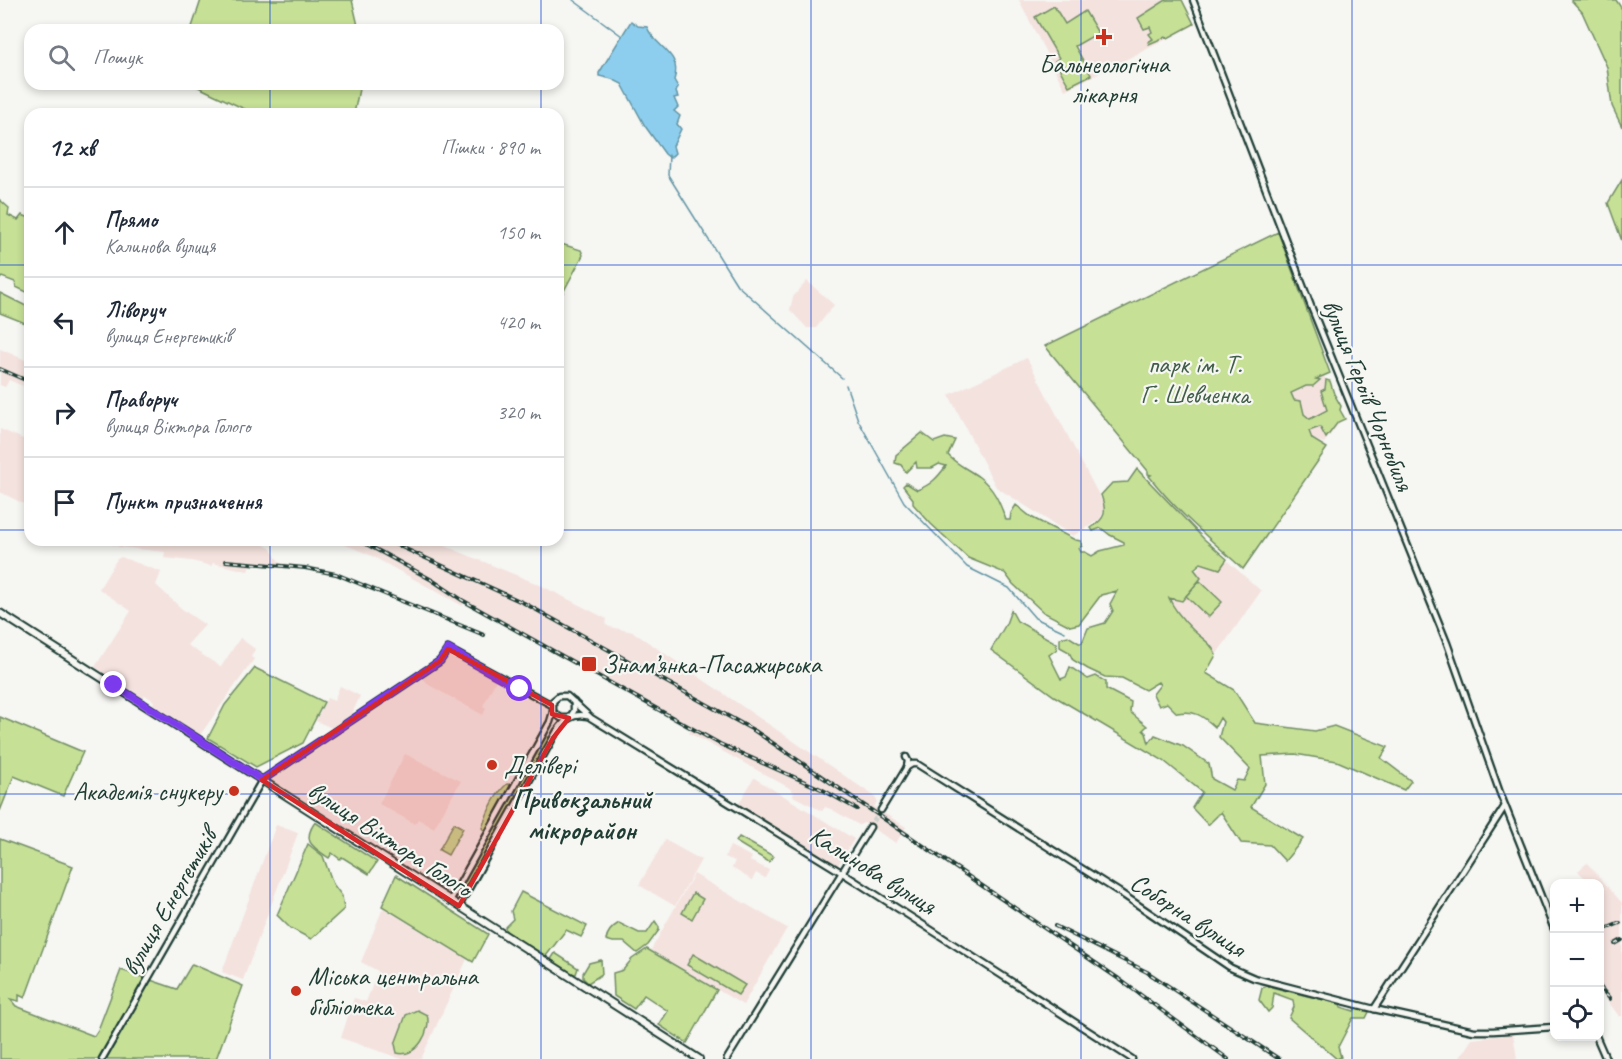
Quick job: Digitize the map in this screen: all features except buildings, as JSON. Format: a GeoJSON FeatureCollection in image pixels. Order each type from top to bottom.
{"type":"FeatureCollection","features":[{"type":"Feature","properties":{"kind":"main road","name":"вулиця Віктора Голого"},"geometry":{"type":"LineString","coordinates":[[0,613],[699,1059]]}},
{"type":"Feature","properties":{"kind":"street","name":"вулиця Героїв Чорнобиля"},"geometry":{"type":"LineString","coordinates":[[1193,0],[1312,309],[1447,643],[1505,806],[1550,919]]}},
{"type":"Feature","properties":{"kind":"street","name":"вулиця Енергетиків"},"geometry":{"type":"LineString","coordinates":[[102,1059],[262,780],[440,661],[446,650],[453,651],[552,705]]}},
{"type":"Feature","properties":{"kind":"street"},"geometry":{"type":"LineString","coordinates":[[450,901],[550,722],[553,712],[552,705],[559,696],[567,696],[574,701],[575,708],[553,738],[459,906]]}},
{"type":"Feature","properties":{"kind":"street","name":"Калинова вулиця"},"geometry":{"type":"LineString","coordinates":[[574,701],[591,718],[841,872],[1132,1059]]}},
{"type":"Feature","properties":{"kind":"street"},"geometry":{"type":"LineString","coordinates":[[553,712],[561,718],[580,715],[591,718]]}},
{"type":"Feature","properties":{"kind":"street"},"geometry":{"type":"LineString","coordinates":[[881,810],[907,767],[906,757]]}},
{"type":"Feature","properties":{"kind":"street","name":"Соборна вулиця"},"geometry":{"type":"LineString","coordinates":[[907,767],[917,764],[1241,973],[1267,983],[1468,1029],[1493,1032],[1550,1027]]}},
{"type":"Feature","properties":{"kind":"street"},"geometry":{"type":"LineString","coordinates":[[1374,1009],[1505,806]]}},
{"type":"Feature","properties":{"kind":"street"},"geometry":{"type":"LineString","coordinates":[[727,1059],[870,827]]}},
{"type":"Feature","properties":{"kind":"street"},"geometry":{"type":"LineString","coordinates":[[1598,1041],[1605,1059]]}},
{"type":"Feature","properties":{"kind":"highlighted area"},"geometry":{"type":"Polygon","coordinates":[[[448,649],[552,705],[552,714],[569,718],[553,738],[459,906],[262,780],[440,661],[448,649]]]}},
{"type":"Feature","properties":{"kind":"shaded area","name":"Бальнеологічна лікарня"},"geometry":{"type":"Polygon","coordinates":[[[1019,0],[1183,0],[1195,25],[1065,90],[1019,0]]]}},
{"type":"Feature","properties":{"kind":"shaded area"},"geometry":{"type":"Polygon","coordinates":[[[807,281],[834,305],[816,328],[807,328],[790,310],[793,297],[807,281]]]}},
{"type":"Feature","properties":{"kind":"shaded area"},"geometry":{"type":"Polygon","coordinates":[[[0,349],[24,359],[24,386],[9,380],[5,387],[0,385],[0,349]]]}},
{"type":"Feature","properties":{"kind":"shaded area"},"geometry":{"type":"Polygon","coordinates":[[[1027,358],[1105,507],[1100,519],[1073,536],[996,487],[949,395],[1027,358]]]}},
{"type":"Feature","properties":{"kind":"shaded area"},"geometry":{"type":"Polygon","coordinates":[[[1324,376],[1342,419],[1324,443],[1312,439],[1290,390],[1324,376]]]}},
{"type":"Feature","properties":{"kind":"shaded area"},"geometry":{"type":"Polygon","coordinates":[[[0,429],[24,439],[24,504],[0,492],[0,429]]]}},
{"type":"Feature","properties":{"kind":"shaded area"},"geometry":{"type":"Polygon","coordinates":[[[117,546],[266,546],[280,563],[297,565],[297,569],[250,565],[248,571],[213,563],[211,566],[164,558],[165,552],[117,546]]]}},
{"type":"Feature","properties":{"kind":"shaded area"},"geometry":{"type":"Polygon","coordinates":[[[348,546],[446,546],[540,585],[607,619],[606,625],[610,627],[633,632],[874,796],[877,801],[874,807],[906,827],[896,843],[864,823],[859,825],[825,807],[822,811],[793,796],[794,792],[788,787],[689,733],[691,729],[463,601],[463,606],[370,555],[348,546]]]}},
{"type":"Feature","properties":{"kind":"shaded area"},"geometry":{"type":"Polygon","coordinates":[[[1214,549],[1261,591],[1216,655],[1165,608],[1214,549]]]}},
{"type":"Feature","properties":{"kind":"shaded area"},"geometry":{"type":"Polygon","coordinates":[[[121,557],[161,572],[156,585],[182,609],[205,625],[187,645],[221,667],[240,638],[255,649],[251,657],[254,659],[200,735],[153,704],[154,701],[145,695],[143,698],[95,667],[131,611],[99,589],[117,559],[121,557]]]}},
{"type":"Feature","properties":{"kind":"shaded area"},"geometry":{"type":"Polygon","coordinates":[[[451,654],[496,680],[483,706],[486,708],[483,715],[429,685],[422,677],[451,654]]]}},
{"type":"Feature","properties":{"kind":"shaded area"},"geometry":{"type":"Polygon","coordinates":[[[340,686],[360,696],[351,716],[332,728],[316,721],[327,698],[334,701],[340,686]]]}},
{"type":"Feature","properties":{"kind":"shaded area"},"geometry":{"type":"Polygon","coordinates":[[[405,754],[461,781],[434,828],[418,819],[415,824],[379,804],[405,754]]]}},
{"type":"Feature","properties":{"kind":"shaded area"},"geometry":{"type":"Polygon","coordinates":[[[754,778],[854,839],[838,865],[738,805],[754,778]]]}},
{"type":"Feature","properties":{"kind":"shaded area"},"geometry":{"type":"Polygon","coordinates":[[[276,825],[298,833],[243,980],[222,972],[276,825]]]}},
{"type":"Feature","properties":{"kind":"shaded area"},"geometry":{"type":"Polygon","coordinates":[[[665,840],[701,860],[675,906],[639,885],[665,840]]]}},
{"type":"Feature","properties":{"kind":"shaded area"},"geometry":{"type":"Polygon","coordinates":[[[730,846],[752,857],[750,861],[769,870],[765,878],[756,873],[752,880],[732,868],[735,861],[725,857],[730,846]]]}},
{"type":"Feature","properties":{"kind":"shaded area"},"geometry":{"type":"Polygon","coordinates":[[[1587,863],[1601,879],[1586,879],[1578,871],[1587,863]]]}},
{"type":"Feature","properties":{"kind":"shaded area"},"geometry":{"type":"Polygon","coordinates":[[[694,874],[787,928],[743,1005],[651,950],[694,874]]]}},
{"type":"Feature","properties":{"kind":"shaded area"},"geometry":{"type":"Polygon","coordinates":[[[1604,882],[1622,903],[1622,1016],[1619,1016],[1604,996],[1604,882]]]}},
{"type":"Feature","properties":{"kind":"shaded area"},"geometry":{"type":"Polygon","coordinates":[[[383,908],[467,959],[421,1059],[402,1059],[341,1038],[354,998],[366,1002],[378,971],[361,962],[383,908]]]}},
{"type":"Feature","properties":{"kind":"shaded area"},"geometry":{"type":"Polygon","coordinates":[[[1513,1034],[1517,1059],[1459,1059],[1472,1039],[1513,1034]]]}},
{"type":"Feature","properties":{"kind":"green space"},"geometry":{"type":"Polygon","coordinates":[[[201,0],[352,0],[358,24],[193,24],[201,0]]]}},
{"type":"Feature","properties":{"kind":"green space"},"geometry":{"type":"Polygon","coordinates":[[[1166,0],[1182,0],[1194,24],[1168,38],[1165,37],[1149,44],[1148,42],[1153,39],[1149,34],[1152,32],[1150,27],[1144,29],[1138,18],[1166,0]]]}},
{"type":"Feature","properties":{"kind":"green space"},"geometry":{"type":"Polygon","coordinates":[[[1571,0],[1616,0],[1622,9],[1622,127],[1612,106],[1607,67],[1582,12],[1571,0]]]}},
{"type":"Feature","properties":{"kind":"green space"},"geometry":{"type":"Polygon","coordinates":[[[1054,6],[1065,24],[1085,11],[1098,33],[1075,46],[1091,75],[1069,86],[1055,61],[1059,58],[1035,17],[1054,6]]]}},
{"type":"Feature","properties":{"kind":"green space"},"geometry":{"type":"Polygon","coordinates":[[[205,90],[359,90],[355,108],[242,108],[205,90]]]}},
{"type":"Feature","properties":{"kind":"green space"},"geometry":{"type":"Polygon","coordinates":[[[1622,180],[1622,241],[1608,203],[1622,180]]]}},
{"type":"Feature","properties":{"kind":"green space"},"geometry":{"type":"Polygon","coordinates":[[[0,200],[9,208],[8,215],[18,220],[24,216],[24,291],[16,287],[15,282],[2,277],[0,279],[0,200]]]}},
{"type":"Feature","properties":{"kind":"green space","name":"парк ім. Т. Г. Шевченка"},"geometry":{"type":"Polygon","coordinates":[[[1278,232],[1330,373],[1316,379],[1320,380],[1313,386],[1306,386],[1291,393],[1294,400],[1301,401],[1304,414],[1310,419],[1327,410],[1321,391],[1325,389],[1326,380],[1330,381],[1345,419],[1338,422],[1326,438],[1320,427],[1309,431],[1312,439],[1327,448],[1243,569],[1159,489],[1148,471],[1045,346],[1278,232]]]}},
{"type":"Feature","properties":{"kind":"green space"},"geometry":{"type":"Polygon","coordinates":[[[564,245],[581,250],[583,255],[564,291],[564,245]]]}},
{"type":"Feature","properties":{"kind":"green space"},"geometry":{"type":"Polygon","coordinates":[[[0,293],[24,305],[24,323],[0,313],[0,293]]]}},
{"type":"Feature","properties":{"kind":"green space"},"geometry":{"type":"Polygon","coordinates":[[[922,433],[934,442],[945,438],[955,440],[948,455],[989,486],[1006,520],[1010,520],[1016,505],[1031,517],[1081,541],[1082,546],[1079,548],[1081,552],[1092,556],[1100,551],[1124,545],[1124,542],[1101,528],[1093,531],[1091,528],[1100,521],[1104,514],[1101,495],[1112,483],[1128,482],[1137,469],[1204,539],[1227,559],[1220,569],[1201,563],[1194,569],[1201,578],[1182,601],[1169,598],[1183,619],[1209,644],[1216,655],[1206,673],[1234,690],[1255,723],[1315,731],[1334,726],[1388,747],[1381,758],[1411,781],[1404,790],[1337,761],[1295,754],[1262,756],[1265,784],[1251,807],[1303,839],[1285,861],[1270,845],[1241,843],[1221,812],[1208,825],[1192,808],[1202,792],[1164,761],[1054,696],[991,650],[1011,610],[1017,621],[1056,643],[1057,649],[1049,655],[1061,679],[1066,677],[1070,667],[1088,679],[1096,676],[1106,682],[1106,689],[1131,702],[1130,712],[1147,726],[1143,730],[1149,743],[1155,735],[1183,746],[1209,764],[1212,779],[1232,790],[1237,780],[1244,781],[1250,769],[1219,737],[1223,722],[1220,718],[1215,727],[1198,714],[1177,713],[1167,703],[1159,706],[1153,694],[1160,685],[1158,682],[1145,690],[1122,678],[1105,677],[1073,660],[1069,652],[1060,647],[1060,638],[1068,636],[1082,643],[1088,628],[1105,623],[1113,611],[1110,604],[1117,591],[1101,595],[1079,624],[1070,626],[1043,612],[1013,584],[1005,573],[968,558],[931,524],[913,504],[913,499],[903,486],[906,483],[917,490],[922,488],[934,480],[946,466],[939,464],[932,468],[917,468],[916,462],[906,472],[901,465],[895,463],[896,455],[922,433]]]}},
{"type":"Feature","properties":{"kind":"green space"},"geometry":{"type":"Polygon","coordinates":[[[1200,581],[1222,602],[1208,617],[1186,596],[1200,581]]]}},
{"type":"Feature","properties":{"kind":"green space"},"geometry":{"type":"Polygon","coordinates":[[[255,668],[324,702],[303,743],[256,767],[208,738],[225,705],[255,668]]]}},
{"type":"Feature","properties":{"kind":"green space"},"geometry":{"type":"Polygon","coordinates":[[[0,717],[83,752],[63,796],[14,776],[0,811],[0,717]]]}},
{"type":"Feature","properties":{"kind":"green space"},"geometry":{"type":"Polygon","coordinates":[[[545,735],[550,738],[463,895],[457,892],[545,735]]]}},
{"type":"Feature","properties":{"kind":"green space"},"geometry":{"type":"Polygon","coordinates":[[[507,784],[511,785],[486,832],[482,828],[489,810],[495,798],[507,784]]]}},
{"type":"Feature","properties":{"kind":"green space"},"geometry":{"type":"Polygon","coordinates":[[[315,822],[377,862],[369,874],[342,857],[340,859],[332,853],[329,858],[317,850],[309,839],[315,822]]]}},
{"type":"Feature","properties":{"kind":"green space"},"geometry":{"type":"Polygon","coordinates":[[[454,823],[463,828],[448,855],[439,850],[454,823]]]}},
{"type":"Feature","properties":{"kind":"green space"},"geometry":{"type":"Polygon","coordinates":[[[739,837],[773,856],[769,862],[736,842],[739,837]]]}},
{"type":"Feature","properties":{"kind":"green space"},"geometry":{"type":"Polygon","coordinates":[[[0,839],[73,866],[25,998],[19,995],[19,1001],[10,999],[16,1006],[94,1036],[121,970],[177,989],[192,964],[243,986],[216,1059],[0,1059],[0,839]]]}},
{"type":"Feature","properties":{"kind":"green space"},"geometry":{"type":"Polygon","coordinates":[[[308,844],[323,856],[333,884],[342,896],[344,909],[311,939],[290,928],[277,915],[308,844]]]}},
{"type":"Feature","properties":{"kind":"green space"},"geometry":{"type":"Polygon","coordinates":[[[396,875],[488,934],[473,962],[382,906],[396,875]]]}},
{"type":"Feature","properties":{"kind":"green space"},"geometry":{"type":"Polygon","coordinates":[[[521,892],[587,926],[581,937],[566,930],[546,956],[506,932],[505,927],[513,919],[511,911],[521,892]]]}},
{"type":"Feature","properties":{"kind":"green space"},"geometry":{"type":"Polygon","coordinates":[[[693,893],[703,899],[692,919],[682,913],[693,893]]]}},
{"type":"Feature","properties":{"kind":"green space"},"geometry":{"type":"Polygon","coordinates":[[[655,921],[659,930],[648,945],[637,953],[624,942],[606,940],[610,930],[619,923],[639,933],[647,933],[655,921]]]}},
{"type":"Feature","properties":{"kind":"green space"},"geometry":{"type":"Polygon","coordinates":[[[647,949],[717,990],[687,1043],[659,1025],[668,1011],[644,995],[634,1009],[614,996],[613,973],[623,970],[632,959],[647,949]]]}},
{"type":"Feature","properties":{"kind":"green space"},"geometry":{"type":"Polygon","coordinates":[[[555,953],[578,968],[576,974],[550,961],[555,953]]]}},
{"type":"Feature","properties":{"kind":"green space"},"geometry":{"type":"Polygon","coordinates":[[[693,954],[745,985],[738,995],[687,965],[693,954]]]}},
{"type":"Feature","properties":{"kind":"green space"},"geometry":{"type":"Polygon","coordinates":[[[601,960],[602,974],[588,983],[583,978],[583,973],[589,963],[601,960]]]}},
{"type":"Feature","properties":{"kind":"green space"},"geometry":{"type":"Polygon","coordinates":[[[1267,986],[1340,1004],[1341,1007],[1354,1011],[1356,1008],[1369,1012],[1366,1018],[1353,1018],[1338,1047],[1341,1057],[1337,1059],[1289,1018],[1294,1007],[1293,1000],[1274,993],[1272,1008],[1268,1012],[1259,1000],[1262,988],[1267,986]]]}},
{"type":"Feature","properties":{"kind":"green space"},"geometry":{"type":"Polygon","coordinates":[[[417,1010],[427,1015],[425,1035],[411,1052],[397,1053],[395,1044],[406,1015],[417,1010]]]}},
{"type":"Feature","properties":{"kind":"water"},"geometry":{"type":"Polygon","coordinates":[[[631,21],[638,26],[647,27],[675,63],[674,80],[678,87],[676,92],[678,97],[674,98],[678,107],[674,111],[680,116],[677,124],[681,129],[673,146],[675,153],[670,158],[645,126],[622,84],[599,76],[631,21]]]}},
{"type":"Feature","properties":{"kind":"waterway"},"geometry":{"type":"LineString","coordinates":[[573,0],[622,36]]}},
{"type":"Feature","properties":{"kind":"waterway"},"geometry":{"type":"LineString","coordinates":[[669,155],[668,175],[737,285],[842,378]]}},
{"type":"Feature","properties":{"kind":"waterway"},"geometry":{"type":"LineString","coordinates":[[846,385],[858,420],[904,502],[967,567],[1009,588],[1035,618],[1065,632]]}},
{"type":"Feature","properties":{"kind":"tunnel"},"geometry":{"type":"LineString","coordinates":[[870,827],[881,810]]}},
{"type":"Feature","properties":{"kind":"railway"},"geometry":{"type":"LineString","coordinates":[[0,369],[24,379]]}},
{"type":"Feature","properties":{"kind":"railway"},"geometry":{"type":"LineString","coordinates":[[370,546],[720,744],[821,789],[857,809]]}},
{"type":"Feature","properties":{"kind":"railway"},"geometry":{"type":"LineString","coordinates":[[399,546],[524,603],[755,731],[1119,979],[1228,1059]]}},
{"type":"Feature","properties":{"kind":"railway"},"geometry":{"type":"LineString","coordinates":[[226,561],[305,568],[336,574],[484,635]]}},
{"type":"Feature","properties":{"kind":"railway"},"geometry":{"type":"LineString","coordinates":[[1608,928],[1620,923]]}},
{"type":"Feature","properties":{"kind":"railway"},"geometry":{"type":"LineString","coordinates":[[1055,926],[1147,972],[1279,1059]]}},
{"type":"Feature","properties":{"kind":"railway"},"geometry":{"type":"LineString","coordinates":[[1615,944],[1622,940]]}},
{"type":"Feature","properties":{"kind":"railway"},"geometry":{"type":"LineString","coordinates":[[1604,992],[1610,999]]}},
{"type":"Feature","properties":{"kind":"place","name":"Бальнеологічна лікарня"},"geometry":{"type":"Point","coordinates":[1104,37]}},
{"type":"Feature","properties":{"kind":"place","name":"Знам’янка-Пасажирська"},"geometry":{"type":"Point","coordinates":[589,664]}},
{"type":"Feature","properties":{"kind":"place","name":"Делівері"},"geometry":{"type":"Point","coordinates":[492,765]}},
{"type":"Feature","properties":{"kind":"place","name":"Академія снукеру"},"geometry":{"type":"Point","coordinates":[234,791]}},
{"type":"Feature","properties":{"kind":"place","name":"Міська центральна бібліотека"},"geometry":{"type":"Point","coordinates":[296,991]}},
{"type":"Feature","properties":{"kind":"district","name":"Привокзальний мікрорайон"},"geometry":{"type":"Point","coordinates":[582,814]}},
{"type":"Feature","properties":{"kind":"route"},"geometry":{"type":"LineString","coordinates":[[114,685],[262,780],[440,661],[448,649],[520,689]]}}]}
